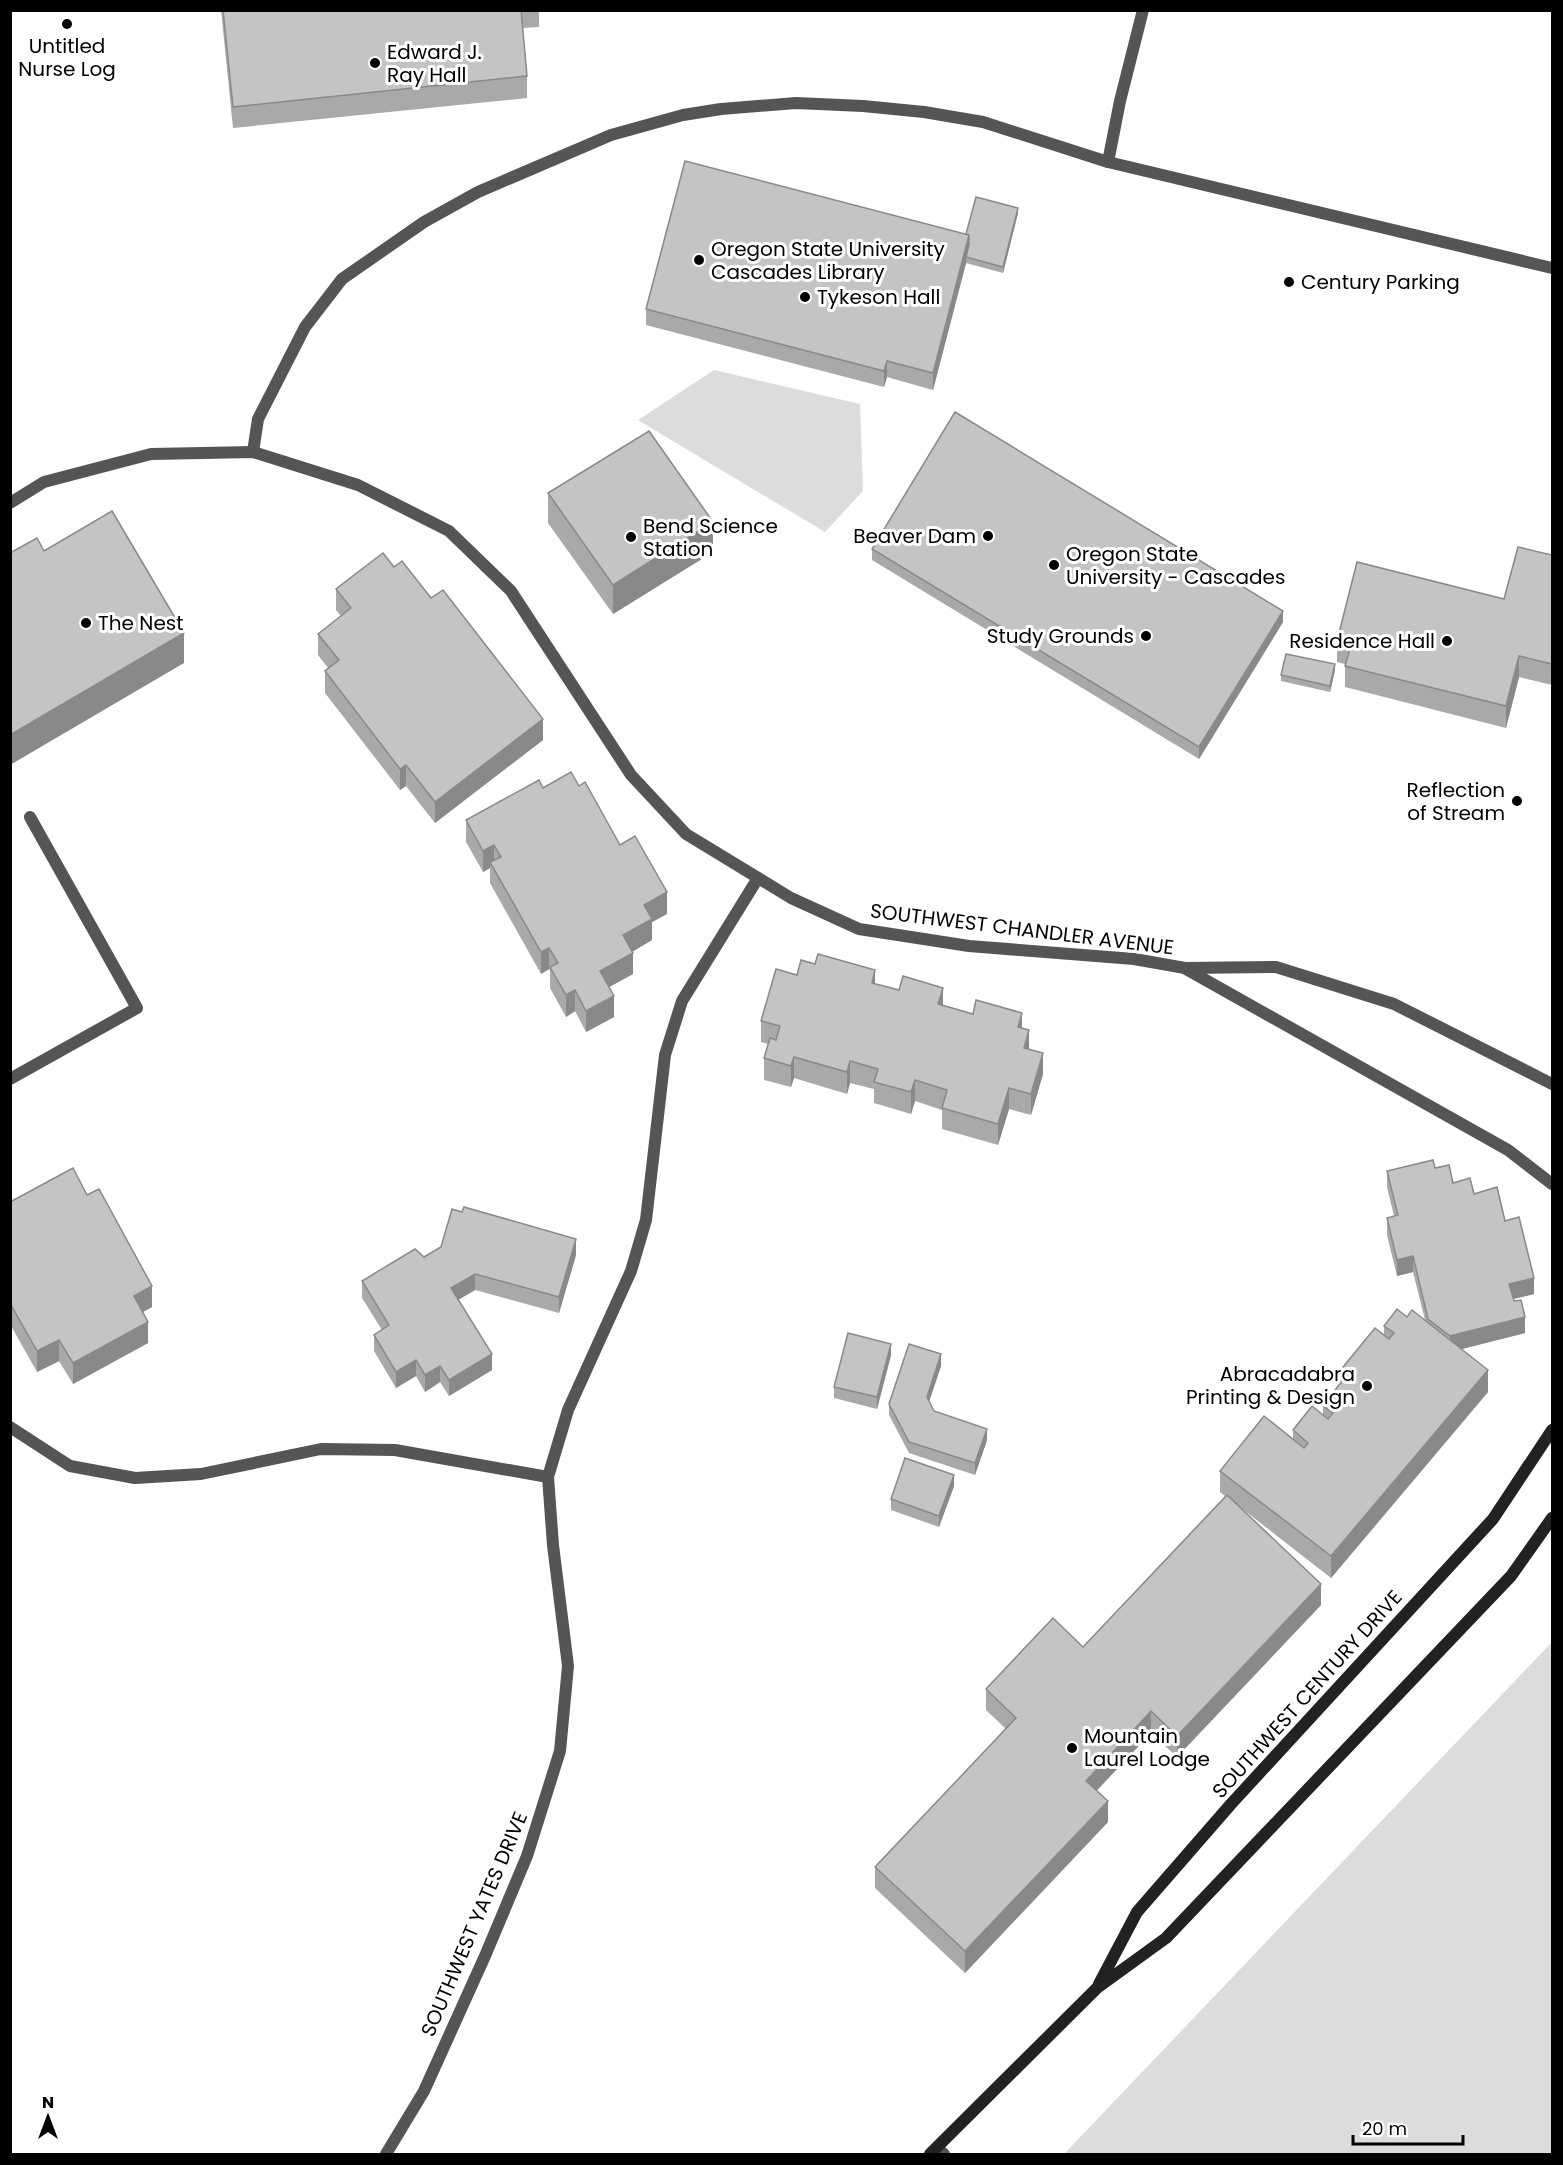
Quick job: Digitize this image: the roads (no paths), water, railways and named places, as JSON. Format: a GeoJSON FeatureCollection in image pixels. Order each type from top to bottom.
{"type":"FeatureCollection","features":[{"type":"Feature","properties":{"kind":"main road","name":"SOUTHWEST CENTURY DRIVE"},"geometry":{"type":"LineString","coordinates":[[1097,1988],[1137,1912],[1231,1804],[1493,1519],[1552,1430]]}},
{"type":"Feature","properties":{"kind":"main road","name":"SOUTHWEST CENTURY DRIVE"},"geometry":{"type":"LineString","coordinates":[[937,2152],[1097,1988],[1166,1938],[1511,1576],[1552,1518]]}},
{"type":"Feature","properties":{"kind":"street"},"geometry":{"type":"LineString","coordinates":[[1108,162],[1120,101],[1143,10]]}},
{"type":"Feature","properties":{"kind":"street"},"geometry":{"type":"LineString","coordinates":[[253,452],[258,419],[305,327],[342,279],[424,222],[478,192],[611,135],[682,115],[721,109],[796,103],[863,106],[924,112],[983,122],[1108,162],[1552,268]]}},
{"type":"Feature","properties":{"kind":"street","name":"SOUTHWEST CHANDLER AVENUE"},"geometry":{"type":"LineString","coordinates":[[10,503],[44,482],[151,454],[253,452],[358,485],[449,531],[511,591],[631,776],[686,834],[791,898],[859,929],[969,946],[1134,959],[1185,968],[1276,967],[1394,1004],[1552,1084]]}},
{"type":"Feature","properties":{"kind":"street"},"geometry":{"type":"LineString","coordinates":[[10,1079],[137,1008],[30,817]]}},
{"type":"Feature","properties":{"kind":"street","name":"SOUTHWEST YATES DRIVE"},"geometry":{"type":"LineString","coordinates":[[386,2154],[424,2091],[485,1956],[527,1856],[560,1751],[568,1666],[553,1545],[548,1477],[568,1410],[631,1271],[646,1220],[665,1055],[682,1001],[758,878]]}},
{"type":"Feature","properties":{"kind":"street","name":"SOUTHWEST CHANDLER AVENUE"},"geometry":{"type":"LineString","coordinates":[[1185,968],[1508,1150],[1552,1184]]}},
{"type":"Feature","properties":{"kind":"street"},"geometry":{"type":"LineString","coordinates":[[10,1427],[70,1466],[135,1478],[201,1474],[321,1449],[395,1450],[548,1477]]}},
{"type":"Feature","properties":{"kind":"place","name":"Untitled Nurse Log"},"geometry":{"type":"Point","coordinates":[67,24]}},
{"type":"Feature","properties":{"kind":"place","name":"Edward J. Ray Hall"},"geometry":{"type":"Point","coordinates":[375,63]}},
{"type":"Feature","properties":{"kind":"place","name":"Oregon State University Cascades Library"},"geometry":{"type":"Point","coordinates":[699,260]}},
{"type":"Feature","properties":{"kind":"place","name":"Century Parking"},"geometry":{"type":"Point","coordinates":[1289,282]}},
{"type":"Feature","properties":{"kind":"place","name":"Tykeson Hall"},"geometry":{"type":"Point","coordinates":[805,297]}},
{"type":"Feature","properties":{"kind":"place","name":"Beaver Dam"},"geometry":{"type":"Point","coordinates":[988,536]}},
{"type":"Feature","properties":{"kind":"place","name":"Bend Science Station"},"geometry":{"type":"Point","coordinates":[631,537]}},
{"type":"Feature","properties":{"kind":"place","name":"Oregon State University - Cascades"},"geometry":{"type":"Point","coordinates":[1054,565]}},
{"type":"Feature","properties":{"kind":"place","name":"The Nest"},"geometry":{"type":"Point","coordinates":[86,623]}},
{"type":"Feature","properties":{"kind":"place","name":"Study Grounds"},"geometry":{"type":"Point","coordinates":[1146,636]}},
{"type":"Feature","properties":{"kind":"place","name":"Residence Hall"},"geometry":{"type":"Point","coordinates":[1447,641]}},
{"type":"Feature","properties":{"kind":"place","name":"Reflection of Stream"},"geometry":{"type":"Point","coordinates":[1517,801]}},
{"type":"Feature","properties":{"kind":"place","name":"Abracadabra Printing & Design"},"geometry":{"type":"Point","coordinates":[1367,1386]}},
{"type":"Feature","properties":{"kind":"place","name":"Mountain Laurel Lodge"},"geometry":{"type":"Point","coordinates":[1072,1748]}}]}
